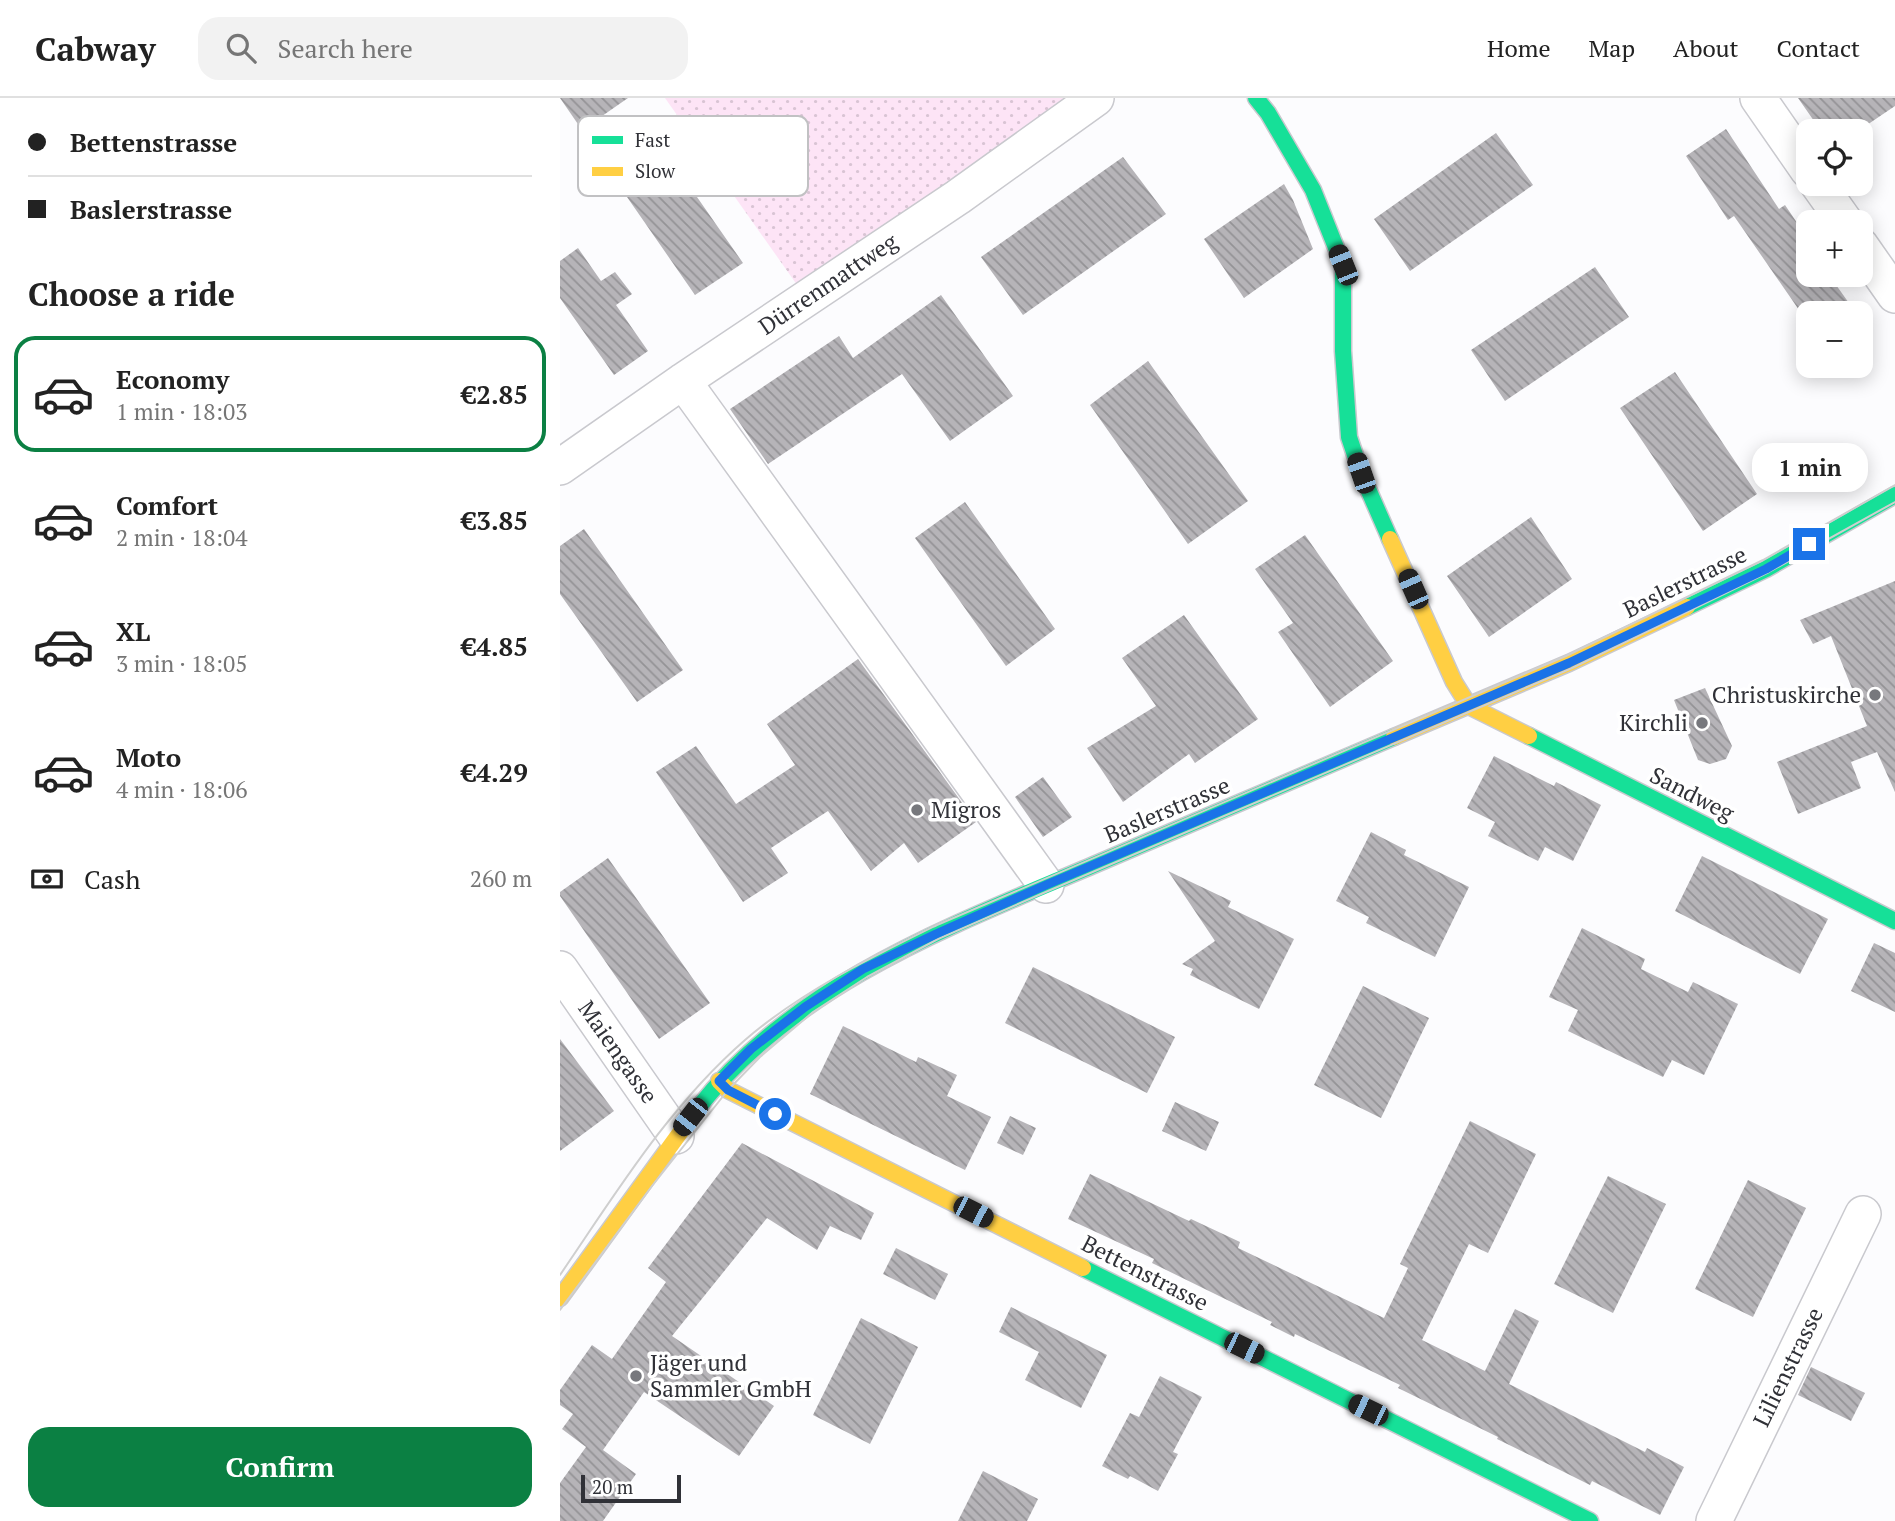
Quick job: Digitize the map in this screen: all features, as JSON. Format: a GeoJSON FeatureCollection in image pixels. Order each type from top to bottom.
{"type":"FeatureCollection","features":[{"type":"Feature","properties":{"kind":"street","name":"Dürrenmattweg"},"geometry":{"type":"LineString","coordinates":[[560,467],[683,381],[958,197],[1096,98]]}},
{"type":"Feature","properties":{"kind":"street"},"geometry":{"type":"LineString","coordinates":[[1256,98],[1268,113],[1313,190],[1343,265],[1343,351],[1349,437],[1361,473],[1454,682],[1469,706]]}},
{"type":"Feature","properties":{"kind":"street"},"geometry":{"type":"LineString","coordinates":[[1758,98],[1796,153]]}},
{"type":"Feature","properties":{"kind":"street"},"geometry":{"type":"LineString","coordinates":[[1873,264],[1895,295]]}},
{"type":"Feature","properties":{"kind":"street"},"geometry":{"type":"LineString","coordinates":[[683,381],[1046,885]]}},
{"type":"Feature","properties":{"kind":"street","name":"Baslerstrasse"},"geometry":{"type":"LineString","coordinates":[[560,1298],[676,1136],[719,1081],[751,1049],[805,1007],[863,969],[1046,885],[1569,663],[1766,569],[1895,495]]}},
{"type":"Feature","properties":{"kind":"street","name":"Sandweg"},"geometry":{"type":"LineString","coordinates":[[1469,706],[1895,921]]}},
{"type":"Feature","properties":{"kind":"street","name":"Maiengasse"},"geometry":{"type":"LineString","coordinates":[[560,968],[676,1136]]}},
{"type":"Feature","properties":{"kind":"street","name":"Bettenstrasse"},"geometry":{"type":"LineString","coordinates":[[719,1081],[728,1090],[1590,1521]]}},
{"type":"Feature","properties":{"kind":"street","name":"Lilienstrasse"},"geometry":{"type":"LineString","coordinates":[[1714,1521],[1863,1214]]}},
{"type":"Feature","properties":{"kind":"shaded area"},"geometry":{"type":"Polygon","coordinates":[[[665,98],[1095,98],[807,299],[734,196],[808,196],[808,116],[678,116],[665,98]]]}},
{"type":"Feature","properties":{"kind":"building"},"geometry":{"type":"Polygon","coordinates":[[[560,98],[628,98],[602,116],[578,116],[578,124],[560,98]]]}},
{"type":"Feature","properties":{"kind":"building"},"geometry":{"type":"Polygon","coordinates":[[[1798,98],[1895,98],[1895,106],[1873,121],[1813,119],[1798,98]]]}},
{"type":"Feature","properties":{"kind":"building"},"geometry":{"type":"Polygon","coordinates":[[[1726,129],[1779,209],[1785,205],[1796,221],[1796,287],[1838,287],[1847,301],[1796,301],[1796,306],[1734,216],[1728,220],[1686,156],[1726,129]]]}},
{"type":"Feature","properties":{"kind":"building"},"geometry":{"type":"Polygon","coordinates":[[[1496,133],[1533,185],[1410,271],[1374,219],[1496,133]]]}},
{"type":"Feature","properties":{"kind":"building"},"geometry":{"type":"Polygon","coordinates":[[[1123,157],[1166,214],[1023,315],[981,257],[1123,157]]]}},
{"type":"Feature","properties":{"kind":"building"},"geometry":{"type":"Polygon","coordinates":[[[1284,184],[1313,249],[1244,298],[1204,239],[1284,184]]]}},
{"type":"Feature","properties":{"kind":"building"},"geometry":{"type":"Polygon","coordinates":[[[696,196],[743,263],[695,295],[627,197],[696,196]]]}},
{"type":"Feature","properties":{"kind":"building"},"geometry":{"type":"Polygon","coordinates":[[[578,248],[601,281],[615,272],[632,294],[616,305],[648,351],[614,375],[560,298],[560,261],[578,248]]]}},
{"type":"Feature","properties":{"kind":"building"},"geometry":{"type":"Polygon","coordinates":[[[1595,267],[1629,317],[1505,401],[1471,350],[1595,267]]]}},
{"type":"Feature","properties":{"kind":"building"},"geometry":{"type":"Polygon","coordinates":[[[941,295],[1013,396],[950,441],[902,374],[768,464],[730,409],[839,336],[853,358],[941,295]]]}},
{"type":"Feature","properties":{"kind":"building"},"geometry":{"type":"Polygon","coordinates":[[[1148,361],[1248,501],[1188,544],[1090,405],[1148,361]]]}},
{"type":"Feature","properties":{"kind":"building"},"geometry":{"type":"Polygon","coordinates":[[[1675,372],[1757,494],[1703,531],[1620,408],[1675,372]]]}},
{"type":"Feature","properties":{"kind":"building"},"geometry":{"type":"Polygon","coordinates":[[[965,502],[1055,629],[1006,666],[915,538],[965,502]]]}},
{"type":"Feature","properties":{"kind":"building"},"geometry":{"type":"Polygon","coordinates":[[[1531,517],[1572,579],[1489,637],[1447,576],[1531,517]]]}},
{"type":"Feature","properties":{"kind":"building"},"geometry":{"type":"Polygon","coordinates":[[[584,529],[683,670],[637,702],[560,594],[560,546],[584,529]]]}},
{"type":"Feature","properties":{"kind":"building"},"geometry":{"type":"Polygon","coordinates":[[[1305,535],[1393,661],[1330,707],[1278,632],[1293,623],[1255,569],[1305,535]]]}},
{"type":"Feature","properties":{"kind":"building","name":"Christuskirche"},"geometry":{"type":"Polygon","coordinates":[[[1895,581],[1895,792],[1877,752],[1851,762],[1861,788],[1798,814],[1777,762],[1867,726],[1831,636],[1813,644],[1800,620],[1895,581]]]}},
{"type":"Feature","properties":{"kind":"building"},"geometry":{"type":"Polygon","coordinates":[[[1184,615],[1258,719],[1195,763],[1189,754],[1123,802],[1087,748],[1156,706],[1122,658],[1184,615]]]}},
{"type":"Feature","properties":{"kind":"building"},"geometry":{"type":"Polygon","coordinates":[[[858,659],[976,822],[918,863],[904,843],[871,871],[828,811],[771,848],[788,873],[743,902],[656,772],[696,746],[736,804],[795,765],[767,724],[858,659]]]}},
{"type":"Feature","properties":{"kind":"building","name":"Kirchli"},"geometry":{"type":"Polygon","coordinates":[[[1705,688],[1732,746],[1726,759],[1710,764],[1698,760],[1674,700],[1705,688]]]}},
{"type":"Feature","properties":{"kind":"building"},"geometry":{"type":"Polygon","coordinates":[[[1494,756],[1554,786],[1556,782],[1601,805],[1573,861],[1545,847],[1538,861],[1488,836],[1495,822],[1467,808],[1494,756]]]}},
{"type":"Feature","properties":{"kind":"building"},"geometry":{"type":"Polygon","coordinates":[[[1043,777],[1072,817],[1043,837],[1015,797],[1043,777]]]}},
{"type":"Feature","properties":{"kind":"building"},"geometry":{"type":"Polygon","coordinates":[[[1371,832],[1406,850],[1404,855],[1469,887],[1435,957],[1366,923],[1369,917],[1336,901],[1371,832]]]}},
{"type":"Feature","properties":{"kind":"building"},"geometry":{"type":"Polygon","coordinates":[[[1702,856],[1828,919],[1800,974],[1675,911],[1702,856]]]}},
{"type":"Feature","properties":{"kind":"building"},"geometry":{"type":"Polygon","coordinates":[[[608,858],[710,1003],[659,1039],[560,896],[560,892],[608,858]]]}},
{"type":"Feature","properties":{"kind":"building"},"geometry":{"type":"Polygon","coordinates":[[[1168,871],[1231,901],[1228,907],[1294,939],[1259,1009],[1190,975],[1193,969],[1182,964],[1215,941],[1168,871]]]}},
{"type":"Feature","properties":{"kind":"building"},"geometry":{"type":"Polygon","coordinates":[[[1582,928],[1645,959],[1641,969],[1688,992],[1693,982],[1738,1004],[1704,1075],[1672,1060],[1663,1077],[1568,1031],[1578,1010],[1549,997],[1582,928]]]}},
{"type":"Feature","properties":{"kind":"building"},"geometry":{"type":"Polygon","coordinates":[[[1874,943],[1895,953],[1895,1012],[1851,991],[1874,943]]]}},
{"type":"Feature","properties":{"kind":"building"},"geometry":{"type":"Polygon","coordinates":[[[1033,967],[1175,1037],[1147,1093],[1005,1023],[1033,967]]]}},
{"type":"Feature","properties":{"kind":"building"},"geometry":{"type":"Polygon","coordinates":[[[1363,986],[1429,1018],[1381,1118],[1314,1085],[1363,986]]]}},
{"type":"Feature","properties":{"kind":"building"},"geometry":{"type":"Polygon","coordinates":[[[843,1026],[916,1062],[918,1057],[957,1075],[947,1096],[991,1117],[965,1170],[810,1094],[843,1026]]]}},
{"type":"Feature","properties":{"kind":"building"},"geometry":{"type":"Polygon","coordinates":[[[560,1039],[614,1111],[560,1151],[560,1039]]]}},
{"type":"Feature","properties":{"kind":"building"},"geometry":{"type":"Polygon","coordinates":[[[1175,1102],[1219,1122],[1206,1151],[1162,1131],[1175,1102]]]}},
{"type":"Feature","properties":{"kind":"building"},"geometry":{"type":"Polygon","coordinates":[[[1010,1116],[1036,1128],[1023,1155],[997,1143],[1010,1116]]]}},
{"type":"Feature","properties":{"kind":"building"},"geometry":{"type":"Polygon","coordinates":[[[1470,1121],[1536,1154],[1488,1253],[1469,1244],[1422,1340],[1485,1371],[1515,1309],[1539,1321],[1509,1384],[1645,1452],[1647,1448],[1684,1467],[1660,1515],[1592,1481],[1590,1485],[1497,1439],[1498,1437],[1398,1388],[1400,1385],[1295,1334],[1294,1337],[1270,1325],[1272,1322],[1152,1263],[1154,1259],[1068,1219],[1090,1174],[1240,1242],[1238,1248],[1384,1318],[1408,1268],[1400,1264],[1470,1121]]]}},
{"type":"Feature","properties":{"kind":"building"},"geometry":{"type":"Polygon","coordinates":[[[742,1143],[874,1213],[861,1240],[830,1226],[817,1250],[767,1218],[672,1336],[774,1406],[739,1456],[644,1392],[603,1450],[636,1474],[603,1521],[560,1521],[560,1483],[586,1447],[562,1429],[573,1414],[560,1405],[560,1390],[592,1345],[612,1359],[666,1282],[648,1268],[742,1143]]]}},
{"type":"Feature","properties":{"kind":"building"},"geometry":{"type":"Polygon","coordinates":[[[1608,1176],[1666,1204],[1613,1313],[1554,1284],[1608,1176]]]}},
{"type":"Feature","properties":{"kind":"building"},"geometry":{"type":"Polygon","coordinates":[[[1748,1180],[1806,1208],[1753,1317],[1695,1289],[1748,1180]]]}},
{"type":"Feature","properties":{"kind":"building"},"geometry":{"type":"Polygon","coordinates":[[[896,1248],[948,1274],[935,1300],[883,1274],[896,1248]]]}},
{"type":"Feature","properties":{"kind":"building"},"geometry":{"type":"Polygon","coordinates":[[[1011,1307],[1107,1355],[1081,1408],[1025,1380],[1039,1352],[999,1332],[1011,1307]]]}},
{"type":"Feature","properties":{"kind":"building"},"geometry":{"type":"Polygon","coordinates":[[[861,1318],[918,1347],[870,1444],[813,1415],[861,1318]]]}},
{"type":"Feature","properties":{"kind":"building"},"geometry":{"type":"Polygon","coordinates":[[[1811,1367],[1865,1393],[1851,1421],[1798,1395],[1811,1367]]]}},
{"type":"Feature","properties":{"kind":"building"},"geometry":{"type":"Polygon","coordinates":[[[1160,1376],[1202,1397],[1173,1452],[1178,1454],[1158,1491],[1130,1476],[1128,1479],[1102,1466],[1130,1413],[1139,1417],[1160,1376]]]}},
{"type":"Feature","properties":{"kind":"building"},"geometry":{"type":"Polygon","coordinates":[[[983,1471],[1038,1499],[1027,1521],[958,1521],[983,1471]]]}},
{"type":"Feature","properties":{"kind":"tram line"},"geometry":{"type":"LineString","coordinates":[[560,1275],[623,1182],[692,1093],[767,1022],[837,976],[937,925],[1566,656],[1763,560],[1895,485]]}},
{"type":"Feature","properties":{"kind":"tram line"},"geometry":{"type":"LineString","coordinates":[[560,1310],[652,1186],[728,1090],[760,1057],[813,1012],[867,977],[938,939],[1572,668],[1769,572],[1895,502]]}},
{"type":"Feature","properties":{"kind":"traffic: fast"},"geometry":{"type":"LineString","coordinates":[[1256,98],[1268,113],[1313,190],[1343,265],[1343,351],[1349,437],[1361,473],[1390,539]]}},
{"type":"Feature","properties":{"kind":"traffic: fast"},"geometry":{"type":"LineString","coordinates":[[1687,607],[1766,569],[1895,495]]}},
{"type":"Feature","properties":{"kind":"traffic: fast"},"geometry":{"type":"LineString","coordinates":[[1529,736],[1895,921]]}},
{"type":"Feature","properties":{"kind":"traffic: fast"},"geometry":{"type":"LineString","coordinates":[[698,1108],[738,1064],[782,1025],[880,962],[987,910],[1394,737]]}},
{"type":"Feature","properties":{"kind":"traffic: fast"},"geometry":{"type":"LineString","coordinates":[[1083,1268],[1590,1521]]}},
{"type":"Feature","properties":{"kind":"traffic: slow"},"geometry":{"type":"LineString","coordinates":[[1390,539],[1454,682],[1469,706],[1529,736]]}},
{"type":"Feature","properties":{"kind":"traffic: slow"},"geometry":{"type":"LineString","coordinates":[[1394,737],[1569,663],[1687,607]]}},
{"type":"Feature","properties":{"kind":"traffic: slow"},"geometry":{"type":"LineString","coordinates":[[719,1081],[728,1090],[1083,1268]]}},
{"type":"Feature","properties":{"kind":"traffic: slow"},"geometry":{"type":"LineString","coordinates":[[560,1298],[698,1108]]}},
{"type":"Feature","properties":{"kind":"place","name":"Christuskirche"},"geometry":{"type":"Point","coordinates":[1875,695]}},
{"type":"Feature","properties":{"kind":"place","name":"Kirchli"},"geometry":{"type":"Point","coordinates":[1702,723]}},
{"type":"Feature","properties":{"kind":"place","name":"Migros"},"geometry":{"type":"Point","coordinates":[917,810]}},
{"type":"Feature","properties":{"kind":"place","name":"Jäger und Sammler GmbH"},"geometry":{"type":"Point","coordinates":[636,1376]}},
{"type":"Feature","properties":{"kind":"route"},"geometry":{"type":"LineString","coordinates":[[775,1114],[728,1090],[719,1081],[751,1049],[805,1007],[863,969],[1046,885],[1569,663],[1766,569],[1809,544]]}}]}
